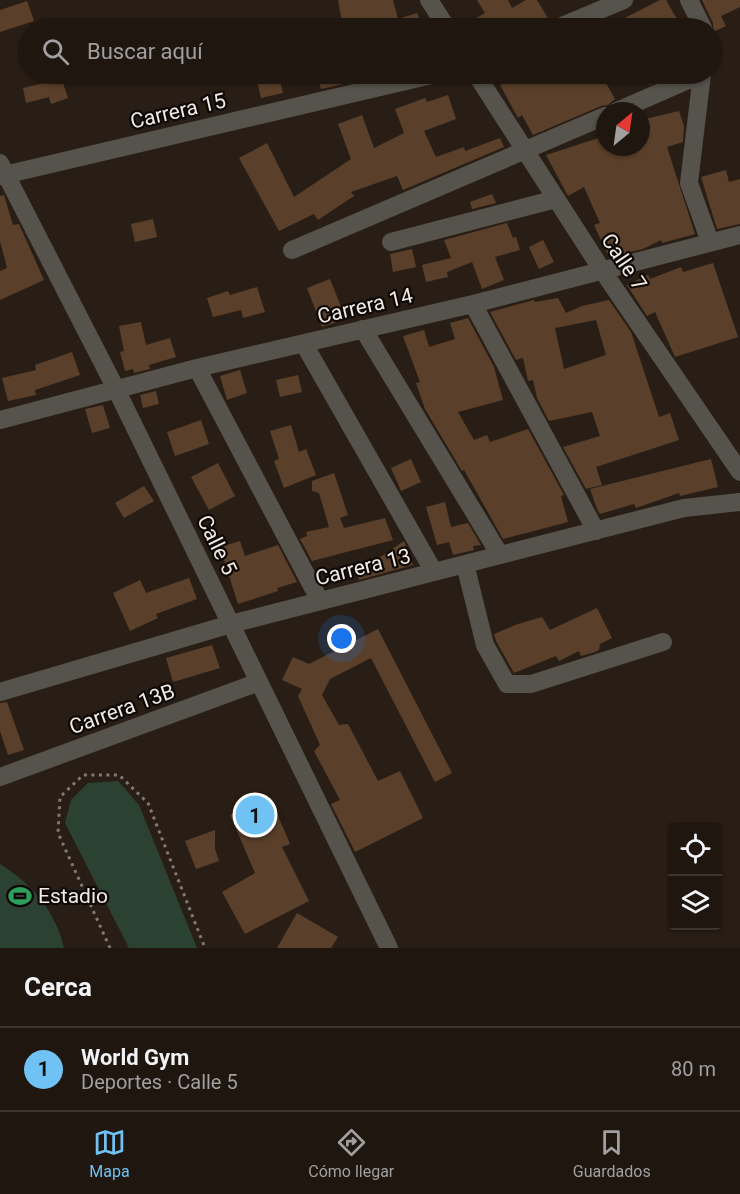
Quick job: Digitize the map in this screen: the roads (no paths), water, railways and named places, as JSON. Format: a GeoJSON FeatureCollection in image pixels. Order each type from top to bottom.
{"type":"FeatureCollection","features":[{"type":"Feature","properties":{"kind":"street"},"geometry":{"type":"LineString","coordinates":[[429,0],[441,18]]}},
{"type":"Feature","properties":{"kind":"street"},"geometry":{"type":"LineString","coordinates":[[581,18],[624,0]]}},
{"type":"Feature","properties":{"kind":"street"},"geometry":{"type":"LineString","coordinates":[[689,0],[698,18]]}},
{"type":"Feature","properties":{"kind":"street","name":"Carrera 15"},"geometry":{"type":"LineString","coordinates":[[2,172],[392,84]]}},
{"type":"Feature","properties":{"kind":"street","name":"Calle 7"},"geometry":{"type":"LineString","coordinates":[[482,84],[602,270],[740,472]]}},
{"type":"Feature","properties":{"kind":"street"},"geometry":{"type":"LineString","coordinates":[[638,102],[679,84]]}},
{"type":"Feature","properties":{"kind":"street"},"geometry":{"type":"LineString","coordinates":[[701,84],[689,183],[710,242]]}},
{"type":"Feature","properties":{"kind":"street"},"geometry":{"type":"LineString","coordinates":[[292,250],[596,120]]}},
{"type":"Feature","properties":{"kind":"street","name":"Calle 5"},"geometry":{"type":"LineString","coordinates":[[2,172],[116,388],[389,948]]}},
{"type":"Feature","properties":{"kind":"street"},"geometry":{"type":"LineString","coordinates":[[391,242],[556,199]]}},
{"type":"Feature","properties":{"kind":"street","name":"Carrera 14"},"geometry":{"type":"LineString","coordinates":[[0,420],[116,388],[473,304],[740,235]]}},
{"type":"Feature","properties":{"kind":"street"},"geometry":{"type":"LineString","coordinates":[[473,304],[596,531]]}},
{"type":"Feature","properties":{"kind":"street"},"geometry":{"type":"LineString","coordinates":[[363,329],[500,555]]}},
{"type":"Feature","properties":{"kind":"street"},"geometry":{"type":"LineString","coordinates":[[304,344],[434,572]]}},
{"type":"Feature","properties":{"kind":"street"},"geometry":{"type":"LineString","coordinates":[[197,368],[320,601]]}},
{"type":"Feature","properties":{"kind":"street","name":"Carrera 13"},"geometry":{"type":"LineString","coordinates":[[0,692],[231,624],[320,601],[684,508],[740,502]]}},
{"type":"Feature","properties":{"kind":"street"},"geometry":{"type":"LineString","coordinates":[[465,564],[485,645],[507,684],[531,684],[663,642]]}},
{"type":"Feature","properties":{"kind":"street","name":"Carrera 13B"},"geometry":{"type":"LineString","coordinates":[[0,777],[259,682]]}},
{"type":"Feature","properties":{"kind":"place","name":"World Gym"},"geometry":{"type":"Point","coordinates":[255,815]}},
{"type":"Feature","properties":{"kind":"place","name":"Estadio"},"geometry":{"type":"Point","coordinates":[20,896]}}]}
